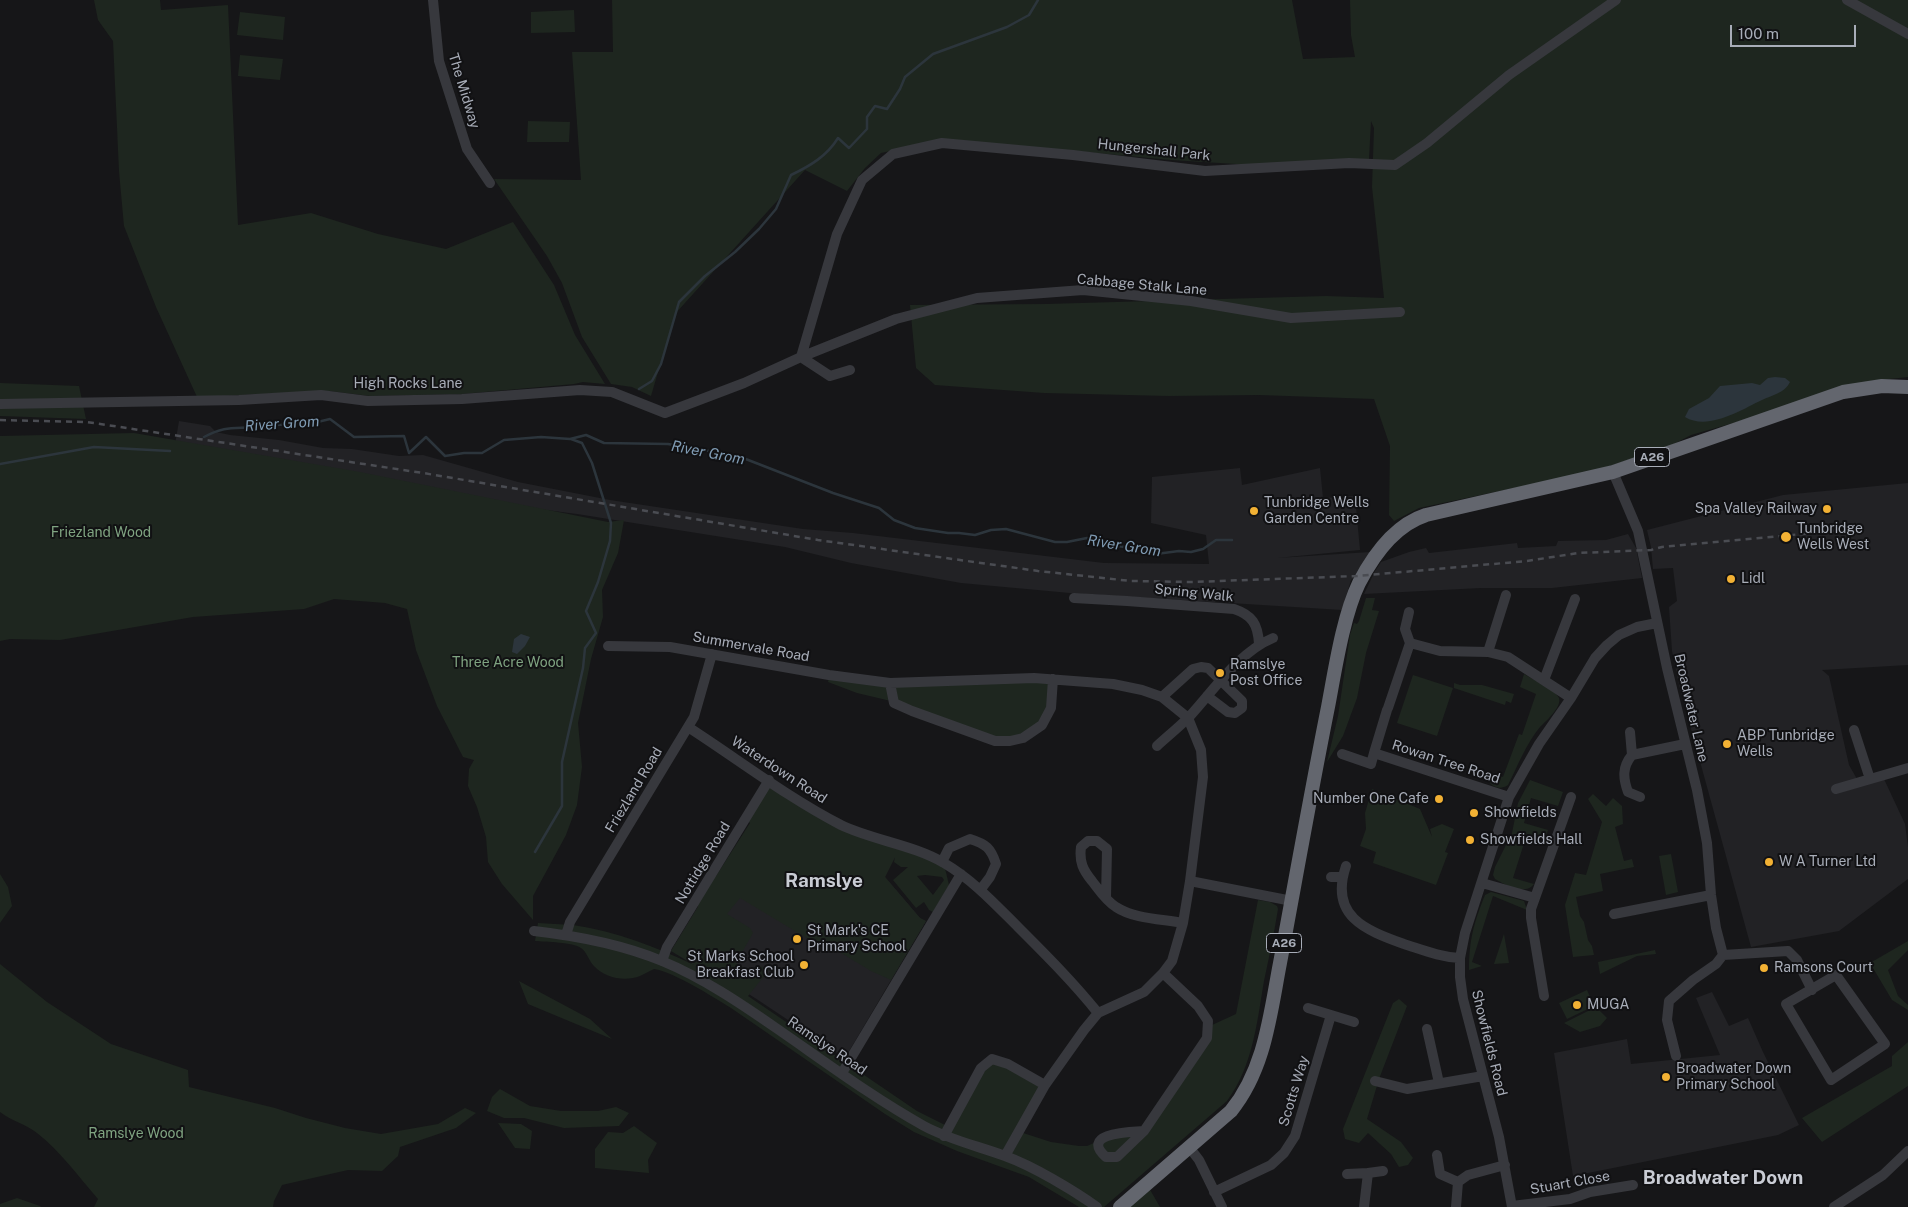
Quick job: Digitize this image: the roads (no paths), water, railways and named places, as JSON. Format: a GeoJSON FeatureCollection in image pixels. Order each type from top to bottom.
{"type":"FeatureCollection","features":[{"type":"Feature","properties":{"kind":"highway","name":"A26"},"geometry":{"type":"LineString","coordinates":[[1120,1207],[1231,1111],[1243,1096],[1253,1077],[1265,1041],[1337,659],[1356,590],[1377,553],[1397,530],[1415,518],[1613,472],[1843,392],[1882,386],[1908,387]]}},
{"type":"Feature","properties":{"kind":"street","name":"The Midway"},"geometry":{"type":"LineString","coordinates":[[433,0],[439,61],[467,149],[490,183]]}},
{"type":"Feature","properties":{"kind":"street","name":"Hungershall Park"},"geometry":{"type":"LineString","coordinates":[[801,357],[837,234],[862,180],[893,154],[942,143],[1073,154],[1205,171],[1348,163],[1395,165],[1427,143],[1509,75],[1616,0]]}},
{"type":"Feature","properties":{"kind":"street"},"geometry":{"type":"LineString","coordinates":[[1847,0],[1908,34]]}},
{"type":"Feature","properties":{"kind":"street","name":"Cabbage Stalk Lane"},"geometry":{"type":"LineString","coordinates":[[801,357],[896,319],[977,298],[1083,290],[1191,301],[1291,318],[1400,312]]}},
{"type":"Feature","properties":{"kind":"street"},"geometry":{"type":"LineString","coordinates":[[801,357],[830,376],[850,370]]}},
{"type":"Feature","properties":{"kind":"street","name":"High Rocks Lane"},"geometry":{"type":"LineString","coordinates":[[0,404],[239,400],[320,395],[368,401],[453,399],[580,390],[612,392],[665,412],[744,384],[801,357]]}},
{"type":"Feature","properties":{"kind":"street","name":"Broadwater Lane"},"geometry":{"type":"LineString","coordinates":[[1613,472],[1638,531],[1657,623],[1697,790],[1707,843],[1711,895],[1719,946],[1723,955]]}},
{"type":"Feature","properties":{"kind":"street"},"geometry":{"type":"LineString","coordinates":[[1488,652],[1506,595]]}},
{"type":"Feature","properties":{"kind":"street","name":"Spring Walk"},"geometry":{"type":"LineString","coordinates":[[1074,598],[1126,605],[1234,609],[1246,613],[1254,623],[1258,633],[1259,644]]}},
{"type":"Feature","properties":{"kind":"street"},"geometry":{"type":"LineString","coordinates":[[1544,680],[1575,599]]}},
{"type":"Feature","properties":{"kind":"street"},"geometry":{"type":"LineString","coordinates":[[1409,612],[1405,629],[1410,643],[1440,651],[1488,652],[1508,658],[1571,698]]}},
{"type":"Feature","properties":{"kind":"street","name":"Showfields Road"},"geometry":{"type":"LineString","coordinates":[[1512,1207],[1505,1165],[1463,999],[1460,958],[1470,916],[1509,797],[1539,744],[1571,698],[1595,658],[1607,645],[1620,635],[1637,627],[1657,623]]}},
{"type":"Feature","properties":{"kind":"street"},"geometry":{"type":"LineString","coordinates":[[1158,746],[1188,718],[1220,681],[1259,644],[1273,638]]}},
{"type":"Feature","properties":{"kind":"street","name":"Rowan Tree Road"},"geometry":{"type":"LineString","coordinates":[[1342,754],[1371,764],[1410,643]]}},
{"type":"Feature","properties":{"kind":"street","name":"Summervale Road"},"geometry":{"type":"LineString","coordinates":[[608,646],[670,647],[829,676],[890,683],[1053,679],[1113,684],[1142,690],[1162,697],[1188,718],[1201,750],[1203,777],[1183,923],[1172,960],[1163,973],[1144,992],[1098,1013]]}},
{"type":"Feature","properties":{"kind":"street","name":"Friezland Road"},"geometry":{"type":"LineString","coordinates":[[566,935],[570,922],[694,717],[712,654]]}},
{"type":"Feature","properties":{"kind":"street"},"geometry":{"type":"LineString","coordinates":[[1162,697],[1193,669],[1201,667],[1208,668],[1242,700],[1242,708],[1235,714],[1228,712],[1207,696]]}},
{"type":"Feature","properties":{"kind":"street"},"geometry":{"type":"LineString","coordinates":[[890,683],[894,703],[995,741],[1023,738],[1042,725],[1052,708],[1053,679]]}},
{"type":"Feature","properties":{"kind":"street","name":"Waterdown Road"},"geometry":{"type":"LineString","coordinates":[[688,728],[797,800],[844,826],[942,862],[961,874],[981,889],[1072,981],[1098,1013]]}},
{"type":"Feature","properties":{"kind":"street"},"geometry":{"type":"LineString","coordinates":[[1854,730],[1870,779]]}},
{"type":"Feature","properties":{"kind":"street"},"geometry":{"type":"LineString","coordinates":[[1630,732],[1632,755]]}},
{"type":"Feature","properties":{"kind":"street"},"geometry":{"type":"LineString","coordinates":[[1640,796],[1628,792],[1624,770],[1626,761],[1632,755],[1685,744]]}},
{"type":"Feature","properties":{"kind":"street","name":"Rowan Tree Road"},"geometry":{"type":"LineString","coordinates":[[1374,753],[1509,797]]}},
{"type":"Feature","properties":{"kind":"street"},"geometry":{"type":"LineString","coordinates":[[1836,790],[1908,768]]}},
{"type":"Feature","properties":{"kind":"street","name":"Nottidge Road"},"geometry":{"type":"LineString","coordinates":[[662,961],[667,948],[769,780]]}},
{"type":"Feature","properties":{"kind":"street"},"geometry":{"type":"LineString","coordinates":[[1544,996],[1531,909],[1571,797]]}},
{"type":"Feature","properties":{"kind":"street"},"geometry":{"type":"LineString","coordinates":[[942,862],[949,848],[970,839],[983,843],[993,853],[996,864],[990,877],[981,889]]}},
{"type":"Feature","properties":{"kind":"street"},"geometry":{"type":"LineString","coordinates":[[1106,898],[1107,848],[1097,841],[1088,842],[1082,847],[1080,856],[1083,870],[1106,898],[1116,907],[1129,913],[1183,923]]}},
{"type":"Feature","properties":{"kind":"street"},"geometry":{"type":"LineString","coordinates":[[1346,866],[1343,877],[1343,896],[1351,915],[1359,924],[1379,935],[1443,957],[1460,958]]}},
{"type":"Feature","properties":{"kind":"street"},"geometry":{"type":"LineString","coordinates":[[842,1073],[961,874]]}},
{"type":"Feature","properties":{"kind":"street"},"geometry":{"type":"LineString","coordinates":[[1332,877],[1343,877]]}},
{"type":"Feature","properties":{"kind":"street"},"geometry":{"type":"LineString","coordinates":[[1190,881],[1292,901]]}},
{"type":"Feature","properties":{"kind":"street"},"geometry":{"type":"LineString","coordinates":[[1482,883],[1534,898]]}},
{"type":"Feature","properties":{"kind":"street"},"geometry":{"type":"LineString","coordinates":[[1614,914],[1711,895]]}},
{"type":"Feature","properties":{"kind":"street","name":"Ramslye Road"},"geometry":{"type":"LineString","coordinates":[[534,931],[566,935],[619,946],[662,961],[729,995],[893,1109],[944,1136],[1005,1156],[1055,1181],[1098,1207]]}},
{"type":"Feature","properties":{"kind":"street"},"geometry":{"type":"LineString","coordinates":[[1676,1056],[1667,1020],[1669,1001],[1693,980],[1716,964],[1723,955],[1788,951],[1797,960],[1812,990]]}},
{"type":"Feature","properties":{"kind":"street"},"geometry":{"type":"LineString","coordinates":[[1144,1131],[1207,1038],[1208,1021],[1198,1006],[1163,973]]}},
{"type":"Feature","properties":{"kind":"street"},"geometry":{"type":"LineString","coordinates":[[1836,975],[1886,1044],[1830,1080],[1786,1004],[1812,990],[1836,975]]}},
{"type":"Feature","properties":{"kind":"street"},"geometry":{"type":"LineString","coordinates":[[1308,1008],[1354,1022]]}},
{"type":"Feature","properties":{"kind":"street"},"geometry":{"type":"LineString","coordinates":[[1005,1156],[1045,1085],[1098,1013]]}},
{"type":"Feature","properties":{"kind":"street","name":"Scotts Way"},"geometry":{"type":"LineString","coordinates":[[1214,1192],[1271,1165],[1284,1153],[1295,1136],[1331,1015]]}},
{"type":"Feature","properties":{"kind":"street"},"geometry":{"type":"LineString","coordinates":[[1427,1029],[1438,1083]]}},
{"type":"Feature","properties":{"kind":"street"},"geometry":{"type":"LineString","coordinates":[[944,1136],[981,1068],[992,1059],[1008,1064],[1045,1085]]}},
{"type":"Feature","properties":{"kind":"street"},"geometry":{"type":"LineString","coordinates":[[1375,1081],[1407,1089],[1483,1076]]}},
{"type":"Feature","properties":{"kind":"street"},"geometry":{"type":"LineString","coordinates":[[1189,1147],[1199,1160],[1222,1207]]}},
{"type":"Feature","properties":{"kind":"street"},"geometry":{"type":"LineString","coordinates":[[1834,1207],[1883,1174],[1908,1150]]}},
{"type":"Feature","properties":{"kind":"street"},"geometry":{"type":"LineString","coordinates":[[1437,1155],[1440,1174],[1458,1182]]}},
{"type":"Feature","properties":{"kind":"street"},"geometry":{"type":"LineString","coordinates":[[1458,1182],[1468,1175],[1505,1165]]}},
{"type":"Feature","properties":{"kind":"street"},"geometry":{"type":"LineString","coordinates":[[1347,1174],[1383,1171]]}},
{"type":"Feature","properties":{"kind":"street"},"geometry":{"type":"LineString","coordinates":[[1364,1207],[1368,1172]]}},
{"type":"Feature","properties":{"kind":"street"},"geometry":{"type":"LineString","coordinates":[[1456,1207],[1458,1182]]}},
{"type":"Feature","properties":{"kind":"street","name":"Stuart Close"},"geometry":{"type":"LineString","coordinates":[[1512,1207],[1570,1203],[1590,1192],[1633,1186]]}},
{"type":"Feature","properties":{"kind":"waterway"},"geometry":{"type":"LineString","coordinates":[[639,389],[652,381],[661,364],[679,302],[705,276],[735,252],[759,229],[776,209],[791,175],[818,160],[838,138],[849,148],[867,129],[867,117],[875,106],[887,109],[900,89],[905,77],[933,54],[1007,27],[1029,15],[1038,0]]}},
{"type":"Feature","properties":{"kind":"waterway","name":"River Grom"},"geometry":{"type":"LineString","coordinates":[[204,437],[230,428],[285,425],[288,421],[305,425],[330,419],[354,437],[404,436],[409,453],[426,437],[445,456],[482,453],[504,440],[541,437],[570,439],[586,435],[604,443],[668,444],[738,456],[833,493],[879,508],[894,520],[915,528],[975,535],[991,530],[1006,529],[1055,542],[1087,538],[1156,554],[1179,551],[1191,552],[1203,549],[1216,540],[1232,540]]}},
{"type":"Feature","properties":{"kind":"waterway"},"geometry":{"type":"LineString","coordinates":[[535,852],[562,806],[562,762],[583,668],[585,648],[596,633],[586,611],[598,582],[610,541],[611,523],[592,463],[582,443],[571,439]]}},
{"type":"Feature","properties":{"kind":"waterway","name":"River Grom"},"geometry":{"type":"LineString","coordinates":[[0,464],[94,447],[170,451]]}},
{"type":"Feature","properties":{"kind":"railway"},"geometry":{"type":"LineString","coordinates":[[0,420],[87,422],[423,473],[818,540],[1038,571],[1131,581],[1192,582],[1357,576],[1527,561],[1578,553],[1651,550],[1662,547],[1856,529]]}},
{"type":"Feature","properties":{"kind":"place","name":"Spa Valley Railway"},"geometry":{"type":"Point","coordinates":[1827,509]}},
{"type":"Feature","properties":{"kind":"place","name":"Tunbridge Wells Garden Centre"},"geometry":{"type":"Point","coordinates":[1254,511]}},
{"type":"Feature","properties":{"kind":"place","name":"Tunbridge Wells West"},"geometry":{"type":"Point","coordinates":[1786,537]}},
{"type":"Feature","properties":{"kind":"place","name":"Lidl"},"geometry":{"type":"Point","coordinates":[1731,579]}},
{"type":"Feature","properties":{"kind":"place","name":"Ramslye Post Office"},"geometry":{"type":"Point","coordinates":[1220,673]}},
{"type":"Feature","properties":{"kind":"place","name":"ABP Tunbridge Wells"},"geometry":{"type":"Point","coordinates":[1727,744]}},
{"type":"Feature","properties":{"kind":"place","name":"Number One Cafe"},"geometry":{"type":"Point","coordinates":[1439,799]}},
{"type":"Feature","properties":{"kind":"place","name":"Showfields"},"geometry":{"type":"Point","coordinates":[1474,813]}},
{"type":"Feature","properties":{"kind":"place","name":"Showfields Hall"},"geometry":{"type":"Point","coordinates":[1470,840]}},
{"type":"Feature","properties":{"kind":"place","name":"W A Turner Ltd"},"geometry":{"type":"Point","coordinates":[1769,862]}},
{"type":"Feature","properties":{"kind":"place","name":"St Mark's CE Primary School"},"geometry":{"type":"Point","coordinates":[797,939]}},
{"type":"Feature","properties":{"kind":"place","name":"St Marks School Breakfast Club"},"geometry":{"type":"Point","coordinates":[804,965]}},
{"type":"Feature","properties":{"kind":"place","name":"Ramsons Court"},"geometry":{"type":"Point","coordinates":[1764,968]}},
{"type":"Feature","properties":{"kind":"place","name":"MUGA"},"geometry":{"type":"Point","coordinates":[1577,1005]}},
{"type":"Feature","properties":{"kind":"place","name":"Broadwater Down Primary School"},"geometry":{"type":"Point","coordinates":[1666,1077]}},
{"type":"Feature","properties":{"kind":"district","name":"Ramslye"},"geometry":{"type":"Point","coordinates":[824,881]}},
{"type":"Feature","properties":{"kind":"district","name":"Broadwater Down"},"geometry":{"type":"Point","coordinates":[1723,1178]}},
{"type":"Feature","properties":{"kind":"park label","name":"Friezland Wood"},"geometry":{"type":"Point","coordinates":[101,533]}},
{"type":"Feature","properties":{"kind":"park label","name":"Three Acre Wood"},"geometry":{"type":"Point","coordinates":[508,663]}},
{"type":"Feature","properties":{"kind":"park label","name":"Ramslye Wood"},"geometry":{"type":"Point","coordinates":[136,1134]}}]}
